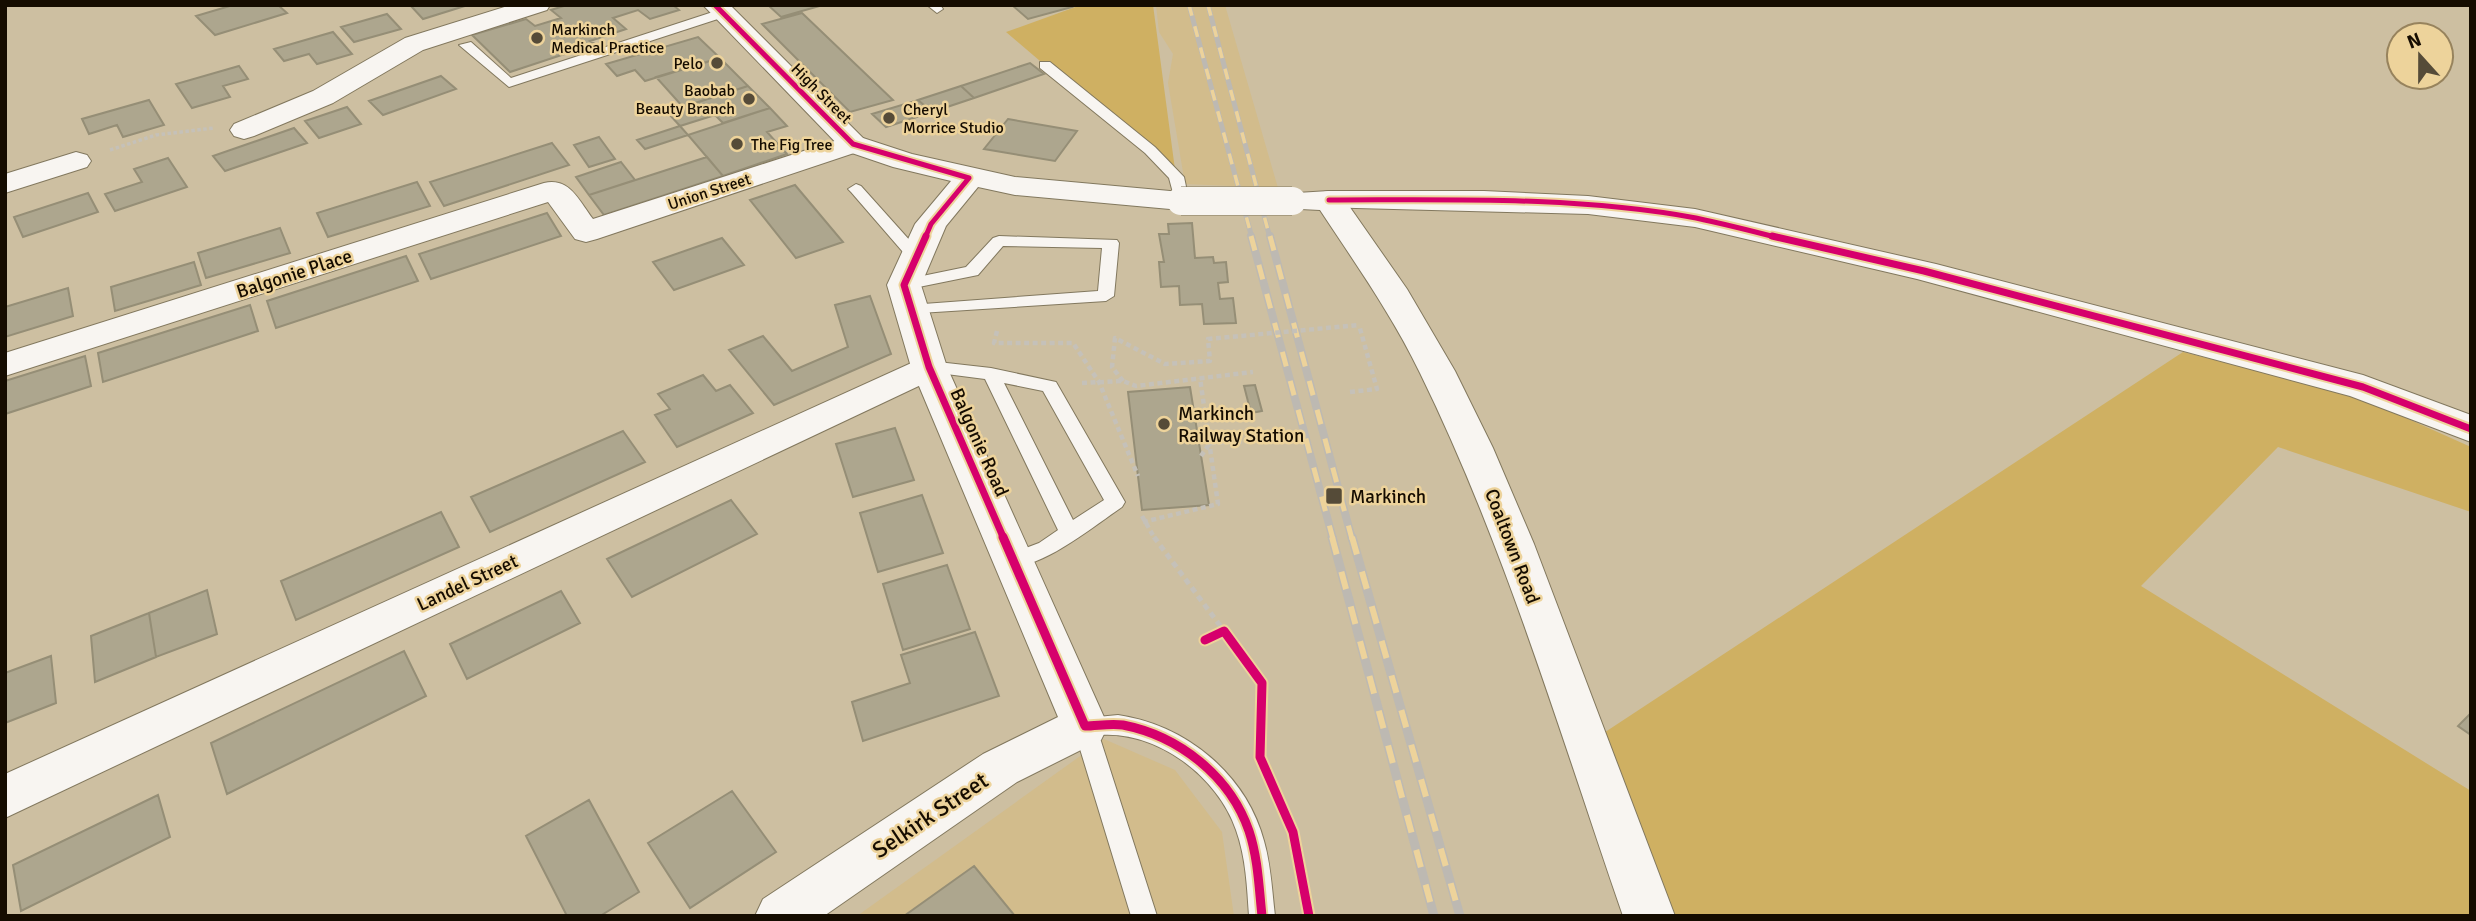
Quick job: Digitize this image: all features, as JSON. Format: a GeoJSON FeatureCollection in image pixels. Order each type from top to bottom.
{"type":"FeatureCollection","features":[{"type":"Feature","properties":{"kind":"street"},"geometry":{"type":"LineString","coordinates":[[244,130],[323,97],[414,44],[538,5]]}},
{"type":"Feature","properties":{"kind":"street","name":"High Street"},"geometry":{"type":"LineString","coordinates":[[724,8],[853,144],[969,178],[1053,191],[1181,201],[1484,200],[1588,205],[1695,218],[1924,271],[2363,387],[2471,429]]}},
{"type":"Feature","properties":{"kind":"street","name":"Union Street"},"geometry":{"type":"LineString","coordinates":[[573,215],[586,232],[853,144]]}},
{"type":"Feature","properties":{"kind":"street"},"geometry":{"type":"LineString","coordinates":[[5,184],[76,161]]}},
{"type":"Feature","properties":{"kind":"street"},"geometry":{"type":"LineString","coordinates":[[909,284],[931,224],[969,178]]}},
{"type":"Feature","properties":{"kind":"street","name":"Balgonie Place"},"geometry":{"type":"LineString","coordinates":[[5,365],[555,190],[573,215]]}},
{"type":"Feature","properties":{"kind":"street","name":"Coaltown Road"},"geometry":{"type":"LineString","coordinates":[[1310,200],[1390,289],[1437,371],[1474,448],[1514,544],[1649,916]]}},
{"type":"Feature","properties":{"kind":"street","name":"Balgonie Road"},"geometry":{"type":"LineString","coordinates":[[909,284],[929,367],[1084,726]]}},
{"type":"Feature","properties":{"kind":"street","name":"Landel Street"},"geometry":{"type":"LineString","coordinates":[[5,797],[929,367]]}},
{"type":"Feature","properties":{"kind":"street","name":"Selkirk Street"},"geometry":{"type":"LineString","coordinates":[[781,916],[1000,768],[1084,726]]}},
{"type":"Feature","properties":{"kind":"lane"},"geometry":{"type":"LineString","coordinates":[[466,45],[509,83],[724,8]]}},
{"type":"Feature","properties":{"kind":"lane"},"geometry":{"type":"LineString","coordinates":[[1045,65],[1150,150],[1177,177],[1181,201]]}},
{"type":"Feature","properties":{"kind":"lane"},"geometry":{"type":"LineString","coordinates":[[856,189],[909,284],[1003,303],[1106,296],[1111,243],[999,241],[972,271],[909,284]]}},
{"type":"Feature","properties":{"kind":"lane"},"geometry":{"type":"LineString","coordinates":[[929,367],[991,374],[1050,386],[1115,502],[1046,548],[1014,560]]}},
{"type":"Feature","properties":{"kind":"lane"},"geometry":{"type":"LineString","coordinates":[[991,374],[1070,533]]}},
{"type":"Feature","properties":{"kind":"lane"},"geometry":{"type":"LineString","coordinates":[[1144,916],[1084,726],[1122,725],[1150,735],[1199,761],[1223,782],[1248,829],[1255,853],[1262,916]]}},
{"type":"Feature","properties":{"kind":"path"},"geometry":{"type":"LineString","coordinates":[[76,161],[156,135],[218,128],[244,130]]}},
{"type":"Feature","properties":{"kind":"path"},"geometry":{"type":"LineString","coordinates":[[1003,303],[994,343],[1073,343],[1099,382],[1137,468],[1139,489]]}},
{"type":"Feature","properties":{"kind":"path"},"geometry":{"type":"LineString","coordinates":[[1123,381],[1112,367],[1115,338],[1165,364],[1210,361],[1208,339],[1359,324],[1377,389],[1350,392]]}},
{"type":"Feature","properties":{"kind":"path"},"geometry":{"type":"LineString","coordinates":[[1050,386],[1123,381],[1136,386],[1253,372]]}},
{"type":"Feature","properties":{"kind":"path"},"geometry":{"type":"LineString","coordinates":[[1143,522],[1219,504],[1200,378]]}},
{"type":"Feature","properties":{"kind":"path"},"geometry":{"type":"LineString","coordinates":[[1210,443],[1269,440]]}},
{"type":"Feature","properties":{"kind":"path"},"geometry":{"type":"LineString","coordinates":[[1201,456],[1210,443]]}},
{"type":"Feature","properties":{"kind":"path"},"geometry":{"type":"LineString","coordinates":[[1142,510],[1143,522],[1231,642]]}},
{"type":"Feature","properties":{"kind":"path"},"geometry":{"type":"LineString","coordinates":[[1215,635],[1224,631]]}},
{"type":"Feature","properties":{"kind":"shaded area"},"geometry":{"type":"Polygon","coordinates":[[[1081,5],[1153,5],[1176,177],[1006,32],[1081,5]]]}},
{"type":"Feature","properties":{"kind":"shaded area"},"geometry":{"type":"Polygon","coordinates":[[[1156,5],[1225,5],[1278,188],[1185,184],[1168,83],[1173,54],[1159,32],[1156,5]]]}},
{"type":"Feature","properties":{"kind":"shaded area"},"geometry":{"type":"Polygon","coordinates":[[[2183,352],[2357,396],[2471,447],[2471,512],[2278,447],[2141,586],[2471,791],[2471,916],[1649,916],[1587,744],[2183,352]]]}},
{"type":"Feature","properties":{"kind":"shaded area"},"geometry":{"type":"Polygon","coordinates":[[[1104,739],[1175,770],[1222,832],[1234,916],[857,916],[1104,739]]]}},
{"type":"Feature","properties":{"kind":"building"},"geometry":{"type":"Polygon","coordinates":[[[233,5],[278,5],[287,13],[215,35],[196,16],[233,5]]]}},
{"type":"Feature","properties":{"kind":"building"},"geometry":{"type":"Polygon","coordinates":[[[410,5],[468,5],[423,19],[410,5]]]}},
{"type":"Feature","properties":{"kind":"building","name":"Markinch Medical Practice"},"geometry":{"type":"Polygon","coordinates":[[[567,5],[673,5],[679,10],[650,19],[638,10],[613,18],[626,29],[590,41],[595,44],[510,72],[472,35],[526,19],[535,26],[561,18],[551,10],[567,5]]]}},
{"type":"Feature","properties":{"kind":"building"},"geometry":{"type":"Polygon","coordinates":[[[768,5],[823,5],[781,17],[768,5]]]}},
{"type":"Feature","properties":{"kind":"building"},"geometry":{"type":"Polygon","coordinates":[[[1012,5],[1070,5],[1072,7],[1028,19],[1012,5]]]}},
{"type":"Feature","properties":{"kind":"building"},"geometry":{"type":"Polygon","coordinates":[[[802,13],[893,100],[850,112],[762,24],[802,13]]]}},
{"type":"Feature","properties":{"kind":"building"},"geometry":{"type":"Polygon","coordinates":[[[387,14],[401,29],[354,42],[341,27],[387,14]]]}},
{"type":"Feature","properties":{"kind":"building"},"geometry":{"type":"Polygon","coordinates":[[[333,32],[352,54],[317,64],[309,54],[284,61],[274,49],[333,32]]]}},
{"type":"Feature","properties":{"kind":"building"},"geometry":{"type":"Polygon","coordinates":[[[698,37],[720,58],[645,81],[635,70],[617,76],[606,64],[698,37]]]}},
{"type":"Feature","properties":{"kind":"building"},"geometry":{"type":"Polygon","coordinates":[[[720,58],[748,86],[683,107],[656,77],[720,58]]]}},
{"type":"Feature","properties":{"kind":"building"},"geometry":{"type":"Polygon","coordinates":[[[1030,63],[1044,74],[974,98],[961,86],[1030,63]]]}},
{"type":"Feature","properties":{"kind":"building"},"geometry":{"type":"Polygon","coordinates":[[[239,66],[248,79],[223,86],[230,97],[192,108],[176,84],[239,66]]]}},
{"type":"Feature","properties":{"kind":"building"},"geometry":{"type":"Polygon","coordinates":[[[441,76],[456,89],[383,115],[369,101],[441,76]]]}},
{"type":"Feature","properties":{"kind":"building"},"geometry":{"type":"Polygon","coordinates":[[[748,86],[770,108],[723,123],[715,115],[680,126],[667,112],[748,86]]]}},
{"type":"Feature","properties":{"kind":"building"},"geometry":{"type":"Polygon","coordinates":[[[961,86],[974,98],[932,112],[918,100],[961,86]]]}},
{"type":"Feature","properties":{"kind":"building"},"geometry":{"type":"Polygon","coordinates":[[[149,100],[164,125],[123,137],[117,125],[89,134],[82,119],[149,100]]]}},
{"type":"Feature","properties":{"kind":"building"},"geometry":{"type":"Polygon","coordinates":[[[918,100],[932,112],[886,127],[872,114],[918,100]]]}},
{"type":"Feature","properties":{"kind":"building"},"geometry":{"type":"Polygon","coordinates":[[[347,107],[361,124],[319,138],[305,121],[347,107]]]}},
{"type":"Feature","properties":{"kind":"building","name":"The Fig Tree"},"geometry":{"type":"Polygon","coordinates":[[[770,108],[787,126],[767,132],[787,154],[723,176],[688,135],[770,108]]]}},
{"type":"Feature","properties":{"kind":"building"},"geometry":{"type":"Polygon","coordinates":[[[1008,119],[1077,131],[1055,161],[984,149],[1008,119]]]}},
{"type":"Feature","properties":{"kind":"building"},"geometry":{"type":"Polygon","coordinates":[[[680,126],[688,135],[645,149],[637,140],[680,126]]]}},
{"type":"Feature","properties":{"kind":"building"},"geometry":{"type":"Polygon","coordinates":[[[294,128],[307,143],[225,171],[213,156],[294,128]]]}},
{"type":"Feature","properties":{"kind":"building"},"geometry":{"type":"Polygon","coordinates":[[[599,137],[615,159],[589,167],[574,145],[599,137]]]}},
{"type":"Feature","properties":{"kind":"building"},"geometry":{"type":"Polygon","coordinates":[[[552,143],[569,165],[444,206],[430,182],[552,143]]]}},
{"type":"Feature","properties":{"kind":"building"},"geometry":{"type":"Polygon","coordinates":[[[707,157],[723,176],[604,215],[589,195],[707,157]]]}},
{"type":"Feature","properties":{"kind":"building"},"geometry":{"type":"Polygon","coordinates":[[[168,158],[187,187],[115,211],[105,194],[142,182],[134,169],[168,158]]]}},
{"type":"Feature","properties":{"kind":"building"},"geometry":{"type":"Polygon","coordinates":[[[621,162],[635,180],[589,195],[576,177],[621,162]]]}},
{"type":"Feature","properties":{"kind":"building"},"geometry":{"type":"Polygon","coordinates":[[[417,182],[430,206],[328,237],[317,213],[417,182]]]}},
{"type":"Feature","properties":{"kind":"building"},"geometry":{"type":"Polygon","coordinates":[[[795,185],[843,242],[796,258],[750,200],[795,185]]]}},
{"type":"Feature","properties":{"kind":"building"},"geometry":{"type":"Polygon","coordinates":[[[88,193],[98,212],[23,237],[14,217],[88,193]]]}},
{"type":"Feature","properties":{"kind":"building"},"geometry":{"type":"Polygon","coordinates":[[[547,213],[561,236],[431,279],[419,254],[547,213]]]}},
{"type":"Feature","properties":{"kind":"building"},"geometry":{"type":"Polygon","coordinates":[[[1192,223],[1195,258],[1213,257],[1214,263],[1226,262],[1228,282],[1218,283],[1220,299],[1233,298],[1236,323],[1204,324],[1202,304],[1180,305],[1179,286],[1161,287],[1159,262],[1164,262],[1159,234],[1169,234],[1168,224],[1192,223]]]}},
{"type":"Feature","properties":{"kind":"building"},"geometry":{"type":"Polygon","coordinates":[[[280,228],[290,253],[206,278],[198,253],[280,228]]]}},
{"type":"Feature","properties":{"kind":"building"},"geometry":{"type":"Polygon","coordinates":[[[722,238],[744,265],[674,290],[653,262],[722,238]]]}},
{"type":"Feature","properties":{"kind":"building"},"geometry":{"type":"Polygon","coordinates":[[[406,256],[418,281],[276,328],[267,301],[406,256]]]}},
{"type":"Feature","properties":{"kind":"building"},"geometry":{"type":"Polygon","coordinates":[[[194,262],[201,285],[115,311],[111,287],[194,262]]]}},
{"type":"Feature","properties":{"kind":"building"},"geometry":{"type":"Polygon","coordinates":[[[68,288],[73,316],[5,337],[5,307],[68,288]]]}},
{"type":"Feature","properties":{"kind":"building"},"geometry":{"type":"Polygon","coordinates":[[[870,296],[891,354],[774,405],[729,350],[763,336],[792,371],[848,347],[835,305],[870,296]]]}},
{"type":"Feature","properties":{"kind":"building"},"geometry":{"type":"Polygon","coordinates":[[[250,305],[258,331],[103,382],[98,353],[250,305]]]}},
{"type":"Feature","properties":{"kind":"building"},"geometry":{"type":"Polygon","coordinates":[[[85,356],[91,386],[5,414],[5,381],[85,356]]]}},
{"type":"Feature","properties":{"kind":"building"},"geometry":{"type":"Polygon","coordinates":[[[703,375],[716,391],[730,385],[753,413],[677,447],[655,415],[670,409],[658,394],[703,375]]]}},
{"type":"Feature","properties":{"kind":"building"},"geometry":{"type":"Polygon","coordinates":[[[1255,385],[1262,411],[1251,413],[1244,386],[1255,385]]]}},
{"type":"Feature","properties":{"kind":"building","name":"Markinch Railway Station"},"geometry":{"type":"Polygon","coordinates":[[[1190,387],[1209,505],[1142,510],[1128,392],[1190,387]]]}},
{"type":"Feature","properties":{"kind":"building"},"geometry":{"type":"Polygon","coordinates":[[[895,428],[914,480],[853,497],[836,444],[895,428]]]}},
{"type":"Feature","properties":{"kind":"building"},"geometry":{"type":"Polygon","coordinates":[[[623,431],[645,462],[490,532],[471,497],[623,431]]]}},
{"type":"Feature","properties":{"kind":"building"},"geometry":{"type":"Polygon","coordinates":[[[922,495],[943,553],[878,572],[860,513],[922,495]]]}},
{"type":"Feature","properties":{"kind":"building"},"geometry":{"type":"Polygon","coordinates":[[[731,500],[757,534],[632,597],[607,559],[731,500]]]}},
{"type":"Feature","properties":{"kind":"building"},"geometry":{"type":"Polygon","coordinates":[[[441,512],[459,547],[296,620],[281,581],[441,512]]]}},
{"type":"Feature","properties":{"kind":"building"},"geometry":{"type":"Polygon","coordinates":[[[947,565],[970,629],[903,650],[883,584],[947,565]]]}},
{"type":"Feature","properties":{"kind":"building"},"geometry":{"type":"Polygon","coordinates":[[[207,590],[217,634],[156,657],[149,613],[207,590]]]}},
{"type":"Feature","properties":{"kind":"building"},"geometry":{"type":"Polygon","coordinates":[[[561,591],[580,623],[467,679],[450,644],[561,591]]]}},
{"type":"Feature","properties":{"kind":"building"},"geometry":{"type":"Polygon","coordinates":[[[149,613],[156,657],[95,682],[91,636],[149,613]]]}},
{"type":"Feature","properties":{"kind":"building"},"geometry":{"type":"Polygon","coordinates":[[[975,632],[999,696],[863,741],[852,702],[910,683],[901,655],[975,632]]]}},
{"type":"Feature","properties":{"kind":"building"},"geometry":{"type":"Polygon","coordinates":[[[404,651],[426,696],[227,794],[211,743],[404,651]]]}},
{"type":"Feature","properties":{"kind":"building"},"geometry":{"type":"Polygon","coordinates":[[[51,656],[56,703],[5,723],[5,673],[51,656]]]}},
{"type":"Feature","properties":{"kind":"building"},"geometry":{"type":"Polygon","coordinates":[[[2471,713],[2471,735],[2458,726],[2471,713]]]}},
{"type":"Feature","properties":{"kind":"building"},"geometry":{"type":"Polygon","coordinates":[[[732,791],[776,852],[690,908],[648,843],[732,791]]]}},
{"type":"Feature","properties":{"kind":"building"},"geometry":{"type":"Polygon","coordinates":[[[158,795],[170,837],[21,911],[13,865],[158,795]]]}},
{"type":"Feature","properties":{"kind":"building"},"geometry":{"type":"Polygon","coordinates":[[[589,800],[639,892],[600,916],[567,916],[526,836],[589,800]]]}},
{"type":"Feature","properties":{"kind":"building"},"geometry":{"type":"Polygon","coordinates":[[[974,866],[1015,916],[904,916],[974,866]]]}},
{"type":"Feature","properties":{"kind":"railway"},"geometry":{"type":"LineString","coordinates":[[1189,5],[1252,238]]}},
{"type":"Feature","properties":{"kind":"railway"},"geometry":{"type":"LineString","coordinates":[[1208,5],[1270,238]]}},
{"type":"Feature","properties":{"kind":"railway"},"geometry":{"type":"LineString","coordinates":[[1251,236],[1333,539]]}},
{"type":"Feature","properties":{"kind":"railway"},"geometry":{"type":"LineString","coordinates":[[1270,236],[1352,539]]}},
{"type":"Feature","properties":{"kind":"railway"},"geometry":{"type":"LineString","coordinates":[[1332,537],[1434,916]]}},
{"type":"Feature","properties":{"kind":"railway"},"geometry":{"type":"LineString","coordinates":[[1352,537],[1460,916]]}},
{"type":"Feature","properties":{"kind":"cycle path"},"geometry":{"type":"LineString","coordinates":[[715,5],[853,144],[969,178],[931,224],[904,285],[929,367],[1085,726],[1118,724],[1143,730],[1182,749],[1216,776],[1241,811],[1249,831],[1256,862],[1262,916]]}},
{"type":"Feature","properties":{"kind":"cycle path"},"geometry":{"type":"LineString","coordinates":[[1329,200],[1484,200],[1588,205],[1695,218],[1924,271],[2363,387],[2471,429]]}},
{"type":"Feature","properties":{"kind":"cycle path"},"geometry":{"type":"LineString","coordinates":[[1205,640],[1224,631],[1262,683],[1260,757],[1293,832],[1309,916]]}},
{"type":"Feature","properties":{"kind":"place","name":"Markinch Medical Practice"},"geometry":{"type":"Point","coordinates":[537,38]}},
{"type":"Feature","properties":{"kind":"place","name":"Pelo"},"geometry":{"type":"Point","coordinates":[717,63]}},
{"type":"Feature","properties":{"kind":"place","name":"Baobab Beauty Branch"},"geometry":{"type":"Point","coordinates":[749,99]}},
{"type":"Feature","properties":{"kind":"place","name":"Cheryl Morrice Studio"},"geometry":{"type":"Point","coordinates":[889,118]}},
{"type":"Feature","properties":{"kind":"place","name":"The Fig Tree"},"geometry":{"type":"Point","coordinates":[737,144]}},
{"type":"Feature","properties":{"kind":"place","name":"Markinch Railway Station"},"geometry":{"type":"Point","coordinates":[1164,424]}},
{"type":"Feature","properties":{"kind":"place","name":"Markinch"},"geometry":{"type":"Point","coordinates":[1334,496]}}]}
